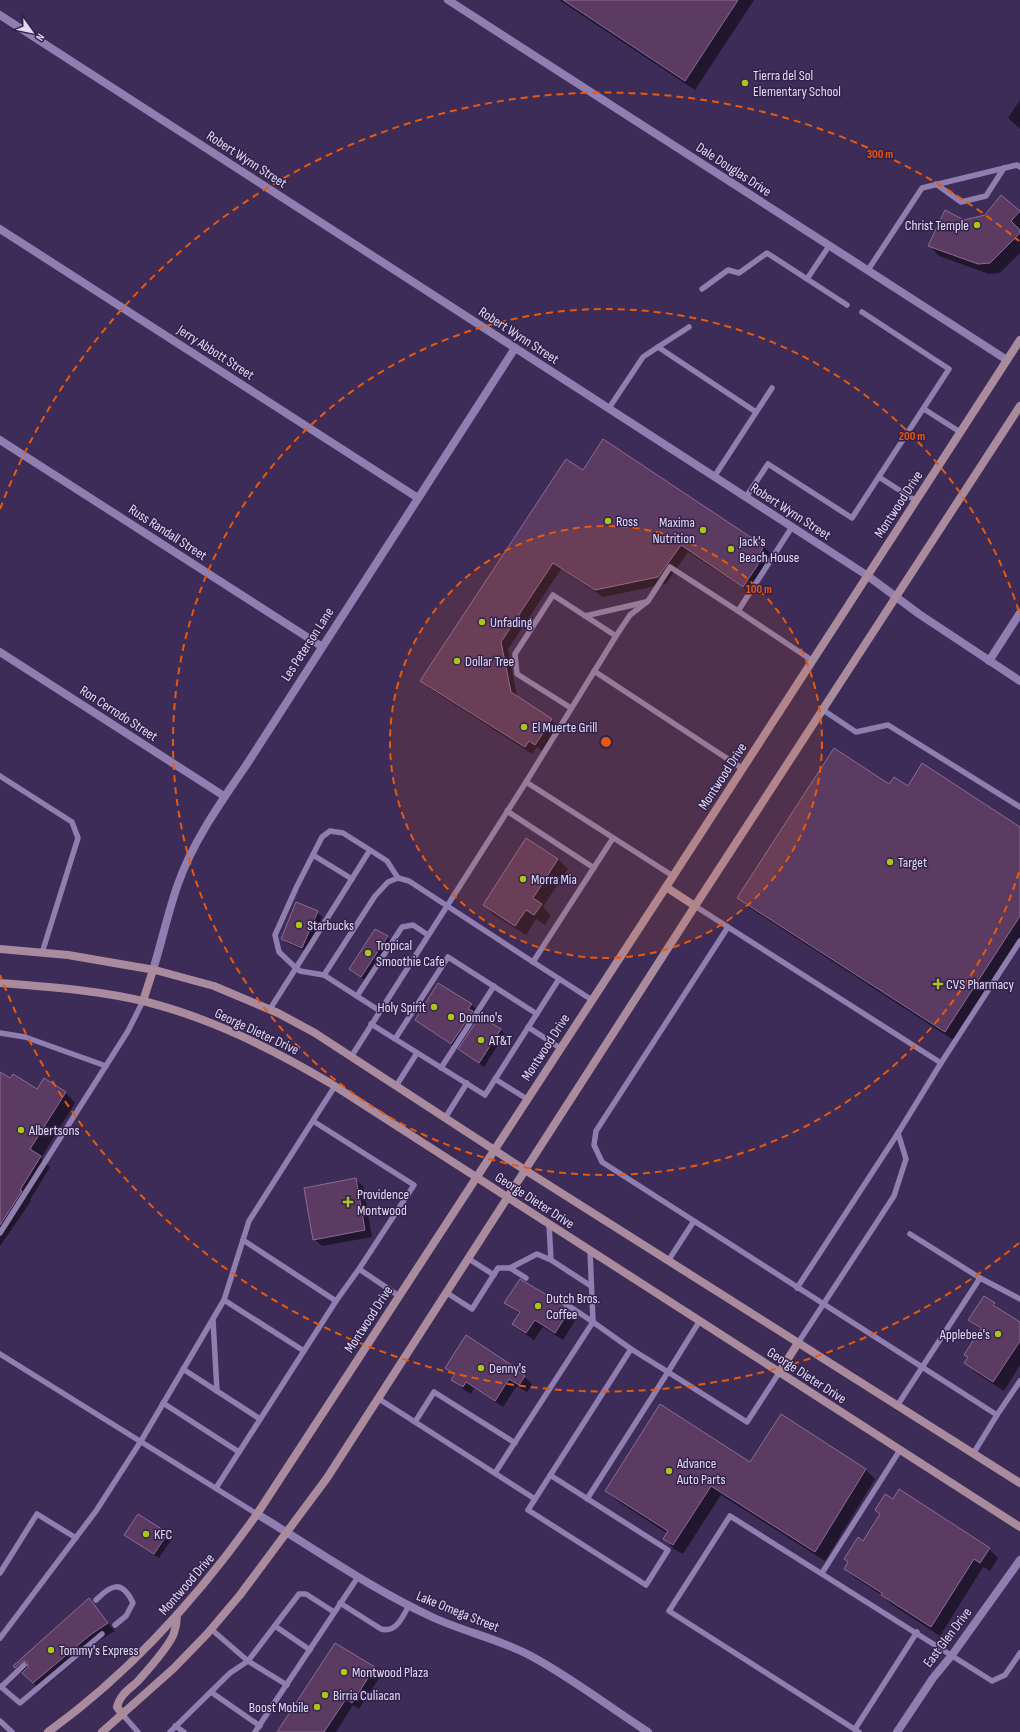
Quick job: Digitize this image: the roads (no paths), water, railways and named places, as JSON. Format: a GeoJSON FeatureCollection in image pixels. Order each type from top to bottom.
{"type":"FeatureCollection","features":[{"type":"Feature","properties":{"kind":"main road","name":"Montwood Drive"},"geometry":{"type":"LineString","coordinates":[[48,1732],[79,1708],[123,1669],[177,1615],[214,1572],[257,1514],[743,769],[1020,340]]}},
{"type":"Feature","properties":{"kind":"main road"},"geometry":{"type":"LineString","coordinates":[[102,1732],[123,1715],[173,1669],[211,1629],[240,1595],[327,1478],[695,906],[1020,406]]}},
{"type":"Feature","properties":{"kind":"main road"},"geometry":{"type":"LineString","coordinates":[[666,887],[695,906]]}},
{"type":"Feature","properties":{"kind":"main road","name":"George Dieter Drive"},"geometry":{"type":"LineString","coordinates":[[0,949],[95,959],[153,970],[214,986],[270,1009],[315,1033],[525,1170],[1020,1483]]}},
{"type":"Feature","properties":{"kind":"main road"},"geometry":{"type":"LineString","coordinates":[[144,1001],[153,970]]}},
{"type":"Feature","properties":{"kind":"main road","name":"George Dieter Drive"},"geometry":{"type":"LineString","coordinates":[[0,983],[58,988],[144,1001],[188,1014],[242,1035],[294,1062],[335,1086],[699,1322],[1020,1527]]}},
{"type":"Feature","properties":{"kind":"main road"},"geometry":{"type":"LineString","coordinates":[[779,1373],[798,1343]]}},
{"type":"Feature","properties":{"kind":"main road"},"geometry":{"type":"LineString","coordinates":[[123,1715],[117,1707],[118,1702],[124,1693],[137,1682],[153,1664],[174,1634],[177,1615]]}},
{"type":"Feature","properties":{"kind":"street","name":"Dale Douglas Drive"},"geometry":{"type":"LineString","coordinates":[[448,0],[1007,360]]}},
{"type":"Feature","properties":{"kind":"street","name":"Robert Wynn Street"},"geometry":{"type":"LineString","coordinates":[[0,15],[868,576],[896,598],[1020,681]]}},
{"type":"Feature","properties":{"kind":"street","name":"Jerry Abbott Street"},"geometry":{"type":"LineString","coordinates":[[0,229],[418,498]]}},
{"type":"Feature","properties":{"kind":"street","name":"Les Peterson Lane"},"geometry":{"type":"LineString","coordinates":[[153,970],[178,883],[191,854],[224,796],[515,348]]}},
{"type":"Feature","properties":{"kind":"street","name":"Russ Randall Street"},"geometry":{"type":"LineString","coordinates":[[0,440],[321,646]]}},
{"type":"Feature","properties":{"kind":"street"},"geometry":{"type":"LineString","coordinates":[[989,661],[1020,613]]}},
{"type":"Feature","properties":{"kind":"street","name":"Ron Cerrodo Street"},"geometry":{"type":"LineString","coordinates":[[0,652],[224,796]]}},
{"type":"Feature","properties":{"kind":"street","name":"Lake Omega Street"},"geometry":{"type":"LineString","coordinates":[[257,1514],[358,1577],[410,1606],[433,1617],[508,1645],[557,1671],[635,1729],[648,1732]]}},
{"type":"Feature","properties":{"kind":"street","name":"East Glen Drive"},"geometry":{"type":"LineString","coordinates":[[897,1732],[932,1678],[952,1654],[1020,1560]]}},
{"type":"Feature","properties":{"kind":"lane"},"geometry":{"type":"LineString","coordinates":[[868,270],[922,188],[1017,165],[1020,167]]}},
{"type":"Feature","properties":{"kind":"lane"},"geometry":{"type":"LineString","coordinates":[[936,184],[961,202],[986,196],[1004,168]]}},
{"type":"Feature","properties":{"kind":"lane"},"geometry":{"type":"LineString","coordinates":[[807,279],[830,246]]}},
{"type":"Feature","properties":{"kind":"lane"},"geometry":{"type":"LineString","coordinates":[[702,289],[728,270],[739,272],[767,253],[847,305]]}},
{"type":"Feature","properties":{"kind":"lane"},"geometry":{"type":"LineString","coordinates":[[746,497],[768,464],[852,518],[924,409],[949,369],[862,312]]}},
{"type":"Feature","properties":{"kind":"lane"},"geometry":{"type":"LineString","coordinates":[[608,408],[643,357],[688,327]]}},
{"type":"Feature","properties":{"kind":"lane"},"geometry":{"type":"LineString","coordinates":[[658,347],[756,412]]}},
{"type":"Feature","properties":{"kind":"lane"},"geometry":{"type":"LineString","coordinates":[[714,477],[772,388]]}},
{"type":"Feature","properties":{"kind":"lane"},"geometry":{"type":"LineString","coordinates":[[924,409],[960,432]]}},
{"type":"Feature","properties":{"kind":"lane"},"geometry":{"type":"LineString","coordinates":[[879,477],[916,501]]}},
{"type":"Feature","properties":{"kind":"lane"},"geometry":{"type":"LineString","coordinates":[[738,611],[792,527]]}},
{"type":"Feature","properties":{"kind":"lane"},"geometry":{"type":"LineString","coordinates":[[351,1056],[526,782],[616,636],[630,615],[648,601],[670,567],[813,661]]}},
{"type":"Feature","properties":{"kind":"lane"},"geometry":{"type":"LineString","coordinates":[[571,708],[517,674],[516,654],[553,596],[616,636]]}},
{"type":"Feature","properties":{"kind":"lane"},"geometry":{"type":"LineString","coordinates":[[585,616],[648,601]]}},
{"type":"Feature","properties":{"kind":"lane"},"geometry":{"type":"LineString","coordinates":[[594,671],[743,769]]}},
{"type":"Feature","properties":{"kind":"lane"},"geometry":{"type":"LineString","coordinates":[[823,710],[856,732],[888,725],[1020,807]]}},
{"type":"Feature","properties":{"kind":"lane"},"geometry":{"type":"LineString","coordinates":[[0,776],[72,822],[78,838],[42,953]]}},
{"type":"Feature","properties":{"kind":"lane"},"geometry":{"type":"LineString","coordinates":[[526,782],[673,876]]}},
{"type":"Feature","properties":{"kind":"lane"},"geometry":{"type":"LineString","coordinates":[[507,811],[594,868]]}},
{"type":"Feature","properties":{"kind":"lane"},"geometry":{"type":"LineString","coordinates":[[380,1011],[324,975],[300,971],[279,952],[275,935],[322,837],[330,831],[343,833],[387,861],[398,878]]}},
{"type":"Feature","properties":{"kind":"lane"},"geometry":{"type":"LineString","coordinates":[[533,962],[613,838]]}},
{"type":"Feature","properties":{"kind":"lane"},"geometry":{"type":"LineString","coordinates":[[270,1009],[370,850]]}},
{"type":"Feature","properties":{"kind":"lane"},"geometry":{"type":"LineString","coordinates":[[313,855],[352,878]]}},
{"type":"Feature","properties":{"kind":"lane"},"geometry":{"type":"LineString","coordinates":[[324,975],[375,896],[388,882],[398,878],[409,881],[592,1000]]}},
{"type":"Feature","properties":{"kind":"lane"},"geometry":{"type":"LineString","coordinates":[[695,906],[941,1063]]}},
{"type":"Feature","properties":{"kind":"lane"},"geometry":{"type":"LineString","coordinates":[[357,996],[402,927],[413,925],[428,935]]}},
{"type":"Feature","properties":{"kind":"lane"},"geometry":{"type":"LineString","coordinates":[[728,926],[596,1131],[594,1145],[602,1162],[997,1416]]}},
{"type":"Feature","properties":{"kind":"lane"},"geometry":{"type":"LineString","coordinates":[[797,1288],[898,1134],[941,1063],[1020,941]]}},
{"type":"Feature","properties":{"kind":"lane"},"geometry":{"type":"LineString","coordinates":[[395,1039],[448,957],[537,1014]]}},
{"type":"Feature","properties":{"kind":"lane"},"geometry":{"type":"LineString","coordinates":[[371,1024],[485,1095],[559,979]]}},
{"type":"Feature","properties":{"kind":"lane"},"geometry":{"type":"LineString","coordinates":[[441,1068],[494,986]]}},
{"type":"Feature","properties":{"kind":"lane"},"geometry":{"type":"LineString","coordinates":[[0,1234],[128,1031],[144,1001]]}},
{"type":"Feature","properties":{"kind":"lane"},"geometry":{"type":"LineString","coordinates":[[528,1027],[560,1048]]}},
{"type":"Feature","properties":{"kind":"lane"},"geometry":{"type":"LineString","coordinates":[[0,1033],[25,1037],[106,1066]]}},
{"type":"Feature","properties":{"kind":"lane"},"geometry":{"type":"LineString","coordinates":[[396,1086],[417,1053]]}},
{"type":"Feature","properties":{"kind":"lane"},"geometry":{"type":"LineString","coordinates":[[495,1079],[527,1099]]}},
{"type":"Feature","properties":{"kind":"lane"},"geometry":{"type":"LineString","coordinates":[[445,1118],[467,1083]]}},
{"type":"Feature","properties":{"kind":"lane"},"geometry":{"type":"LineString","coordinates":[[0,1638],[96,1511],[141,1441],[224,1300],[249,1221],[335,1086]]}},
{"type":"Feature","properties":{"kind":"lane"},"geometry":{"type":"LineString","coordinates":[[216,1488],[336,1301],[359,1269],[414,1185],[313,1121]]}},
{"type":"Feature","properties":{"kind":"lane"},"geometry":{"type":"LineString","coordinates":[[798,1343],[894,1196],[906,1159],[898,1134]]}},
{"type":"Feature","properties":{"kind":"lane"},"geometry":{"type":"LineString","coordinates":[[668,1261],[694,1221]]}},
{"type":"Feature","properties":{"kind":"lane"},"geometry":{"type":"LineString","coordinates":[[550,1225],[550,1260]]}},
{"type":"Feature","properties":{"kind":"lane"},"geometry":{"type":"LineString","coordinates":[[910,1234],[980,1278],[1020,1299]]}},
{"type":"Feature","properties":{"kind":"lane"},"geometry":{"type":"LineString","coordinates":[[243,1240],[336,1301]]}},
{"type":"Feature","properties":{"kind":"lane"},"geometry":{"type":"LineString","coordinates":[[495,1474],[593,1322],[590,1251]]}},
{"type":"Feature","properties":{"kind":"lane"},"geometry":{"type":"LineString","coordinates":[[447,1292],[472,1309],[498,1268],[510,1268],[537,1254],[550,1260],[591,1286]]}},
{"type":"Feature","properties":{"kind":"lane"},"geometry":{"type":"LineString","coordinates":[[469,1258],[494,1275]]}},
{"type":"Feature","properties":{"kind":"lane"},"geometry":{"type":"LineString","coordinates":[[510,1268],[526,1278]]}},
{"type":"Feature","properties":{"kind":"lane"},"geometry":{"type":"LineString","coordinates":[[359,1269],[399,1296]]}},
{"type":"Feature","properties":{"kind":"lane"},"geometry":{"type":"LineString","coordinates":[[897,1406],[980,1278]]}},
{"type":"Feature","properties":{"kind":"lane"},"geometry":{"type":"LineString","coordinates":[[224,1300],[304,1351]]}},
{"type":"Feature","properties":{"kind":"lane"},"geometry":{"type":"LineString","coordinates":[[566,1304],[631,1349],[747,1422],[779,1373]]}},
{"type":"Feature","properties":{"kind":"lane"},"geometry":{"type":"LineString","coordinates":[[212,1319],[217,1392]]}},
{"type":"Feature","properties":{"kind":"lane"},"geometry":{"type":"LineString","coordinates":[[587,1499],[699,1322]]}},
{"type":"Feature","properties":{"kind":"lane"},"geometry":{"type":"LineString","coordinates":[[550,1475],[668,1550],[646,1585],[528,1510],[550,1475],[631,1349]]}},
{"type":"Feature","properties":{"kind":"lane"},"geometry":{"type":"LineString","coordinates":[[0,1354],[257,1514]]}},
{"type":"Feature","properties":{"kind":"lane"},"geometry":{"type":"LineString","coordinates":[[183,1369],[260,1419]]}},
{"type":"Feature","properties":{"kind":"lane"},"geometry":{"type":"LineString","coordinates":[[973,1454],[1020,1381]]}},
{"type":"Feature","properties":{"kind":"lane"},"geometry":{"type":"LineString","coordinates":[[415,1422],[434,1392],[515,1443]]}},
{"type":"Feature","properties":{"kind":"lane"},"geometry":{"type":"LineString","coordinates":[[379,1399],[535,1499]]}},
{"type":"Feature","properties":{"kind":"lane"},"geometry":{"type":"LineString","coordinates":[[163,1404],[239,1452]]}},
{"type":"Feature","properties":{"kind":"lane"},"geometry":{"type":"LineString","coordinates":[[822,1573],[900,1450]]}},
{"type":"Feature","properties":{"kind":"lane"},"geometry":{"type":"LineString","coordinates":[[0,1573],[38,1514],[76,1538]]}},
{"type":"Feature","properties":{"kind":"lane"},"geometry":{"type":"LineString","coordinates":[[917,1632],[857,1731],[669,1611],[730,1516],[917,1632],[952,1654],[992,1681],[1005,1675],[1020,1653]]}},
{"type":"Feature","properties":{"kind":"lane"},"geometry":{"type":"LineString","coordinates":[[256,1732],[358,1577]]}},
{"type":"Feature","properties":{"kind":"lane"},"geometry":{"type":"LineString","coordinates":[[96,1600],[108,1589],[119,1587],[128,1591],[133,1603],[126,1616],[115,1625]]}},
{"type":"Feature","properties":{"kind":"lane"},"geometry":{"type":"LineString","coordinates":[[170,1732],[230,1673],[248,1661],[299,1594],[302,1593],[334,1612]]}},
{"type":"Feature","properties":{"kind":"lane"},"geometry":{"type":"LineString","coordinates":[[340,1603],[381,1629],[386,1630],[396,1626],[410,1606]]}},
{"type":"Feature","properties":{"kind":"lane"},"geometry":{"type":"LineString","coordinates":[[274,1626],[310,1650]]}},
{"type":"Feature","properties":{"kind":"lane"},"geometry":{"type":"LineString","coordinates":[[211,1629],[248,1661],[286,1685]]}},
{"type":"Feature","properties":{"kind":"lane"},"geometry":{"type":"LineString","coordinates":[[24,1665],[1,1686],[20,1703],[102,1634]]}},
{"type":"Feature","properties":{"kind":"lane"},"geometry":{"type":"LineString","coordinates":[[211,1692],[260,1726]]}},
{"type":"Feature","properties":{"kind":"lane"},"geometry":{"type":"LineString","coordinates":[[123,1715],[138,1732]]}},
{"type":"Feature","properties":{"kind":"lane"},"geometry":{"type":"LineString","coordinates":[[0,1721],[12,1732]]}},
{"type":"Feature","properties":{"kind":"lane"},"geometry":{"type":"LineString","coordinates":[[175,1726],[184,1732]]}},
{"type":"Feature","properties":{"kind":"place","name":"Tierra del Sol Elementary School"},"geometry":{"type":"Point","coordinates":[745,83]}},
{"type":"Feature","properties":{"kind":"place","name":"Christ Temple"},"geometry":{"type":"Point","coordinates":[977,225]}},
{"type":"Feature","properties":{"kind":"place","name":"Ross"},"geometry":{"type":"Point","coordinates":[608,521]}},
{"type":"Feature","properties":{"kind":"place","name":"Maxima Nutrition"},"geometry":{"type":"Point","coordinates":[703,530]}},
{"type":"Feature","properties":{"kind":"place","name":"Jack's Beach House"},"geometry":{"type":"Point","coordinates":[731,549]}},
{"type":"Feature","properties":{"kind":"place","name":"Unfading"},"geometry":{"type":"Point","coordinates":[482,622]}},
{"type":"Feature","properties":{"kind":"place","name":"Dollar Tree"},"geometry":{"type":"Point","coordinates":[457,661]}},
{"type":"Feature","properties":{"kind":"place","name":"El Muerte Grill"},"geometry":{"type":"Point","coordinates":[524,727]}},
{"type":"Feature","properties":{"kind":"place","name":"Target"},"geometry":{"type":"Point","coordinates":[890,862]}},
{"type":"Feature","properties":{"kind":"place","name":"Morra Mia"},"geometry":{"type":"Point","coordinates":[523,879]}},
{"type":"Feature","properties":{"kind":"place","name":"Starbucks"},"geometry":{"type":"Point","coordinates":[299,925]}},
{"type":"Feature","properties":{"kind":"place","name":"Tropical Smoothie Cafe"},"geometry":{"type":"Point","coordinates":[368,953]}},
{"type":"Feature","properties":{"kind":"place","name":"CVS Pharmacy"},"geometry":{"type":"Point","coordinates":[938,984]}},
{"type":"Feature","properties":{"kind":"place","name":"Holy Spirit"},"geometry":{"type":"Point","coordinates":[434,1007]}},
{"type":"Feature","properties":{"kind":"place","name":"Domino's"},"geometry":{"type":"Point","coordinates":[451,1017]}},
{"type":"Feature","properties":{"kind":"place","name":"AT&T"},"geometry":{"type":"Point","coordinates":[481,1040]}},
{"type":"Feature","properties":{"kind":"place","name":"Albertsons"},"geometry":{"type":"Point","coordinates":[21,1130]}},
{"type":"Feature","properties":{"kind":"place","name":"Providence Montwood"},"geometry":{"type":"Point","coordinates":[348,1202]}},
{"type":"Feature","properties":{"kind":"place","name":"Dutch Bros. Coffee"},"geometry":{"type":"Point","coordinates":[538,1306]}},
{"type":"Feature","properties":{"kind":"place","name":"Applebee's"},"geometry":{"type":"Point","coordinates":[998,1334]}},
{"type":"Feature","properties":{"kind":"place","name":"Denny's"},"geometry":{"type":"Point","coordinates":[481,1368]}},
{"type":"Feature","properties":{"kind":"place","name":"Advance Auto Parts"},"geometry":{"type":"Point","coordinates":[669,1471]}},
{"type":"Feature","properties":{"kind":"place","name":"KFC"},"geometry":{"type":"Point","coordinates":[146,1534]}},
{"type":"Feature","properties":{"kind":"place","name":"Tommy's Express"},"geometry":{"type":"Point","coordinates":[51,1650]}},
{"type":"Feature","properties":{"kind":"place","name":"Montwood Plaza"},"geometry":{"type":"Point","coordinates":[344,1672]}},
{"type":"Feature","properties":{"kind":"place","name":"Birria Culiacan"},"geometry":{"type":"Point","coordinates":[325,1695]}},
{"type":"Feature","properties":{"kind":"place","name":"Boost Mobile"},"geometry":{"type":"Point","coordinates":[317,1707]}}]}
